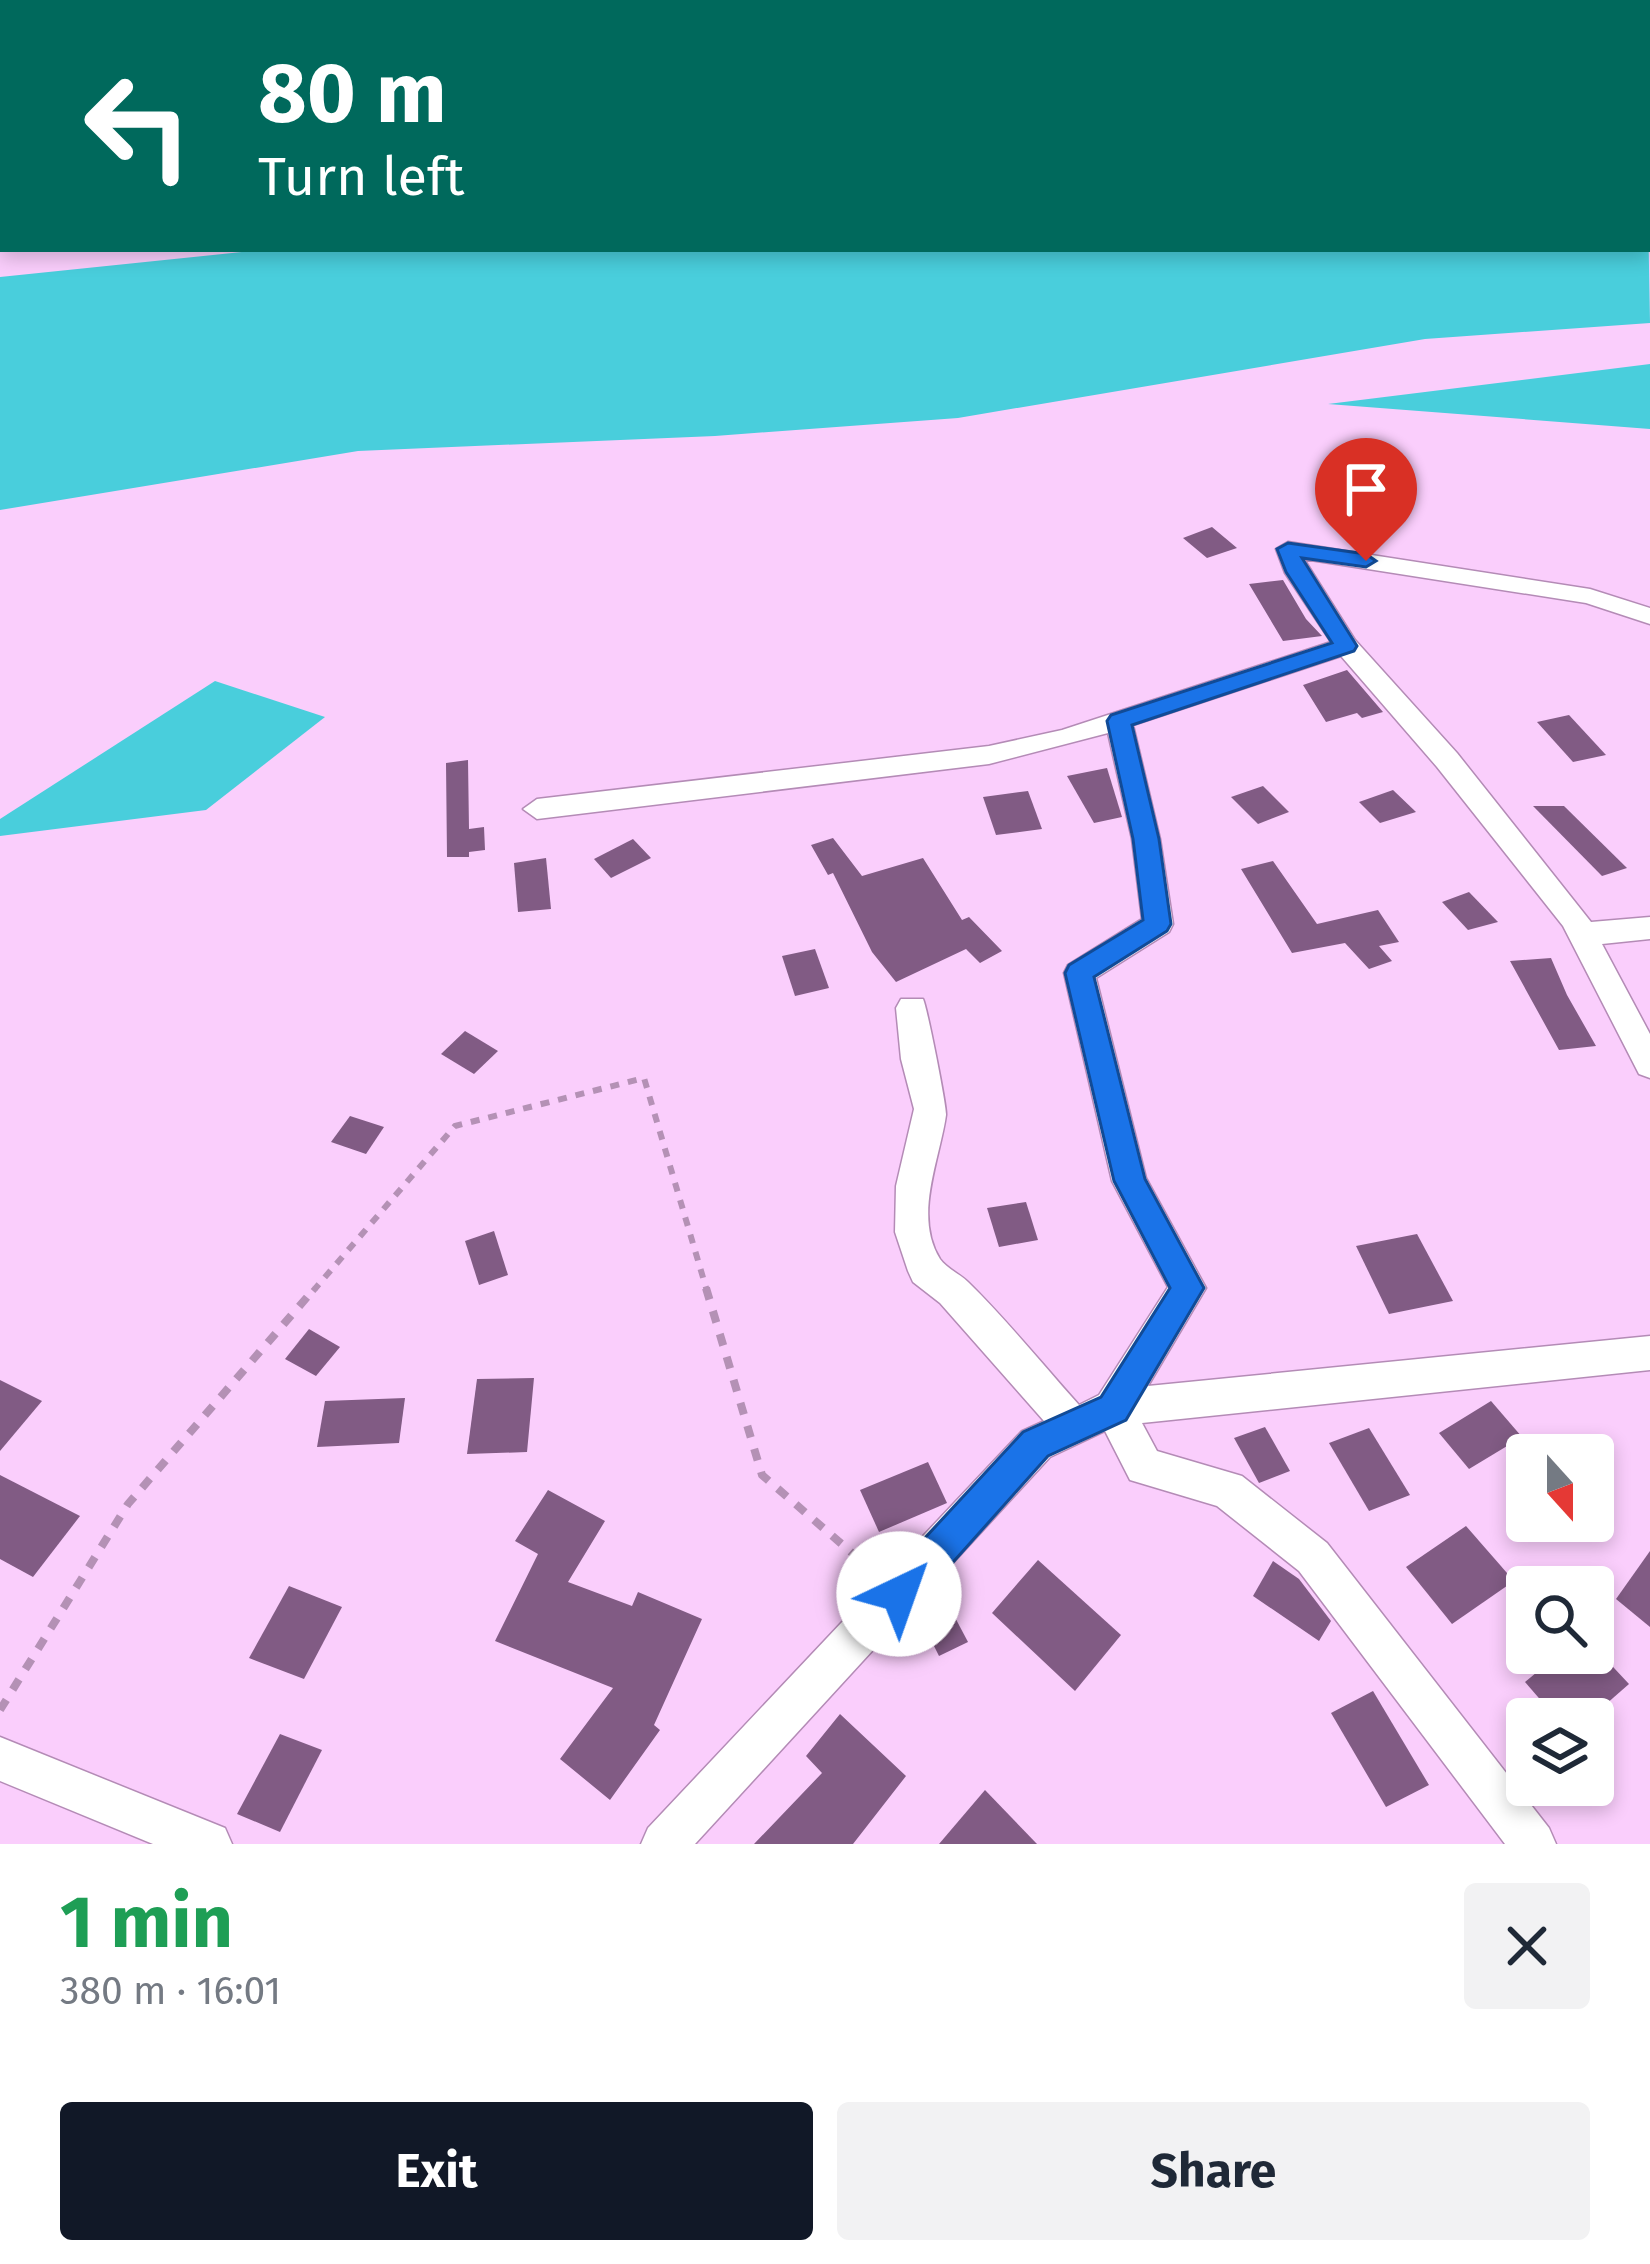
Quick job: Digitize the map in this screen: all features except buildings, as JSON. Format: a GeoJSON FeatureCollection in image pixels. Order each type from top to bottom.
{"type":"FeatureCollection","features":[{"type":"Feature","properties":{"kind":"street"},"geometry":{"type":"LineString","coordinates":[[1650,616],[1590,596],[1288,549],[1297,572],[1346,646],[1447,760],[1583,934],[1650,1065]]}},
{"type":"Feature","properties":{"kind":"street"},"geometry":{"type":"LineString","coordinates":[[538,809],[989,755],[1119,721],[1346,646]]}},
{"type":"Feature","properties":{"kind":"street"},"geometry":{"type":"LineString","coordinates":[[1113,1408],[1188,1288],[1130,1181],[1079,973],[1158,924],[1146,839],[1119,721]]}},
{"type":"Feature","properties":{"kind":"street"},"geometry":{"type":"LineString","coordinates":[[1583,934],[1650,928]]}},
{"type":"Feature","properties":{"kind":"street"},"geometry":{"type":"LineString","coordinates":[[912,1008],[917,1059],[931,1109],[913,1186],[913,1232],[926,1271],[953,1291],[1074,1426]]}},
{"type":"Feature","properties":{"kind":"street"},"geometry":{"type":"LineString","coordinates":[[664,1844],[1036,1444],[1113,1408],[1650,1353]]}},
{"type":"Feature","properties":{"kind":"street"},"geometry":{"type":"LineString","coordinates":[[1113,1408],[1144,1467],[1228,1490],[1313,1557],[1533,1844]]}},
{"type":"Feature","properties":{"kind":"street"},"geometry":{"type":"LineString","coordinates":[[0,1759],[190,1841]]}},
{"type":"Feature","properties":{"kind":"path"},"geometry":{"type":"LineString","coordinates":[[0,1710],[128,1504],[455,1126],[644,1078],[762,1475],[899,1594]]}},
{"type":"Feature","properties":{"kind":"shaded area"},"geometry":{"type":"Polygon","coordinates":[[[242,252],[1649,252],[1650,323],[1425,339],[958,418],[715,436],[358,451],[0,510],[0,277],[242,252]]]}},
{"type":"Feature","properties":{"kind":"shaded area"},"geometry":{"type":"Polygon","coordinates":[[[1650,364],[1650,429],[1328,404],[1650,364]]]}},
{"type":"Feature","properties":{"kind":"shaded area"},"geometry":{"type":"Polygon","coordinates":[[[215,681],[325,717],[206,810],[0,836],[0,819],[215,681]]]}},
{"type":"Feature","properties":{"kind":"route"},"geometry":{"type":"LineString","coordinates":[[899,1594],[1036,1444],[1113,1408],[1188,1288],[1130,1181],[1079,973],[1158,924],[1146,839],[1119,721],[1346,646],[1297,572],[1288,549],[1366,561]]}}]}
